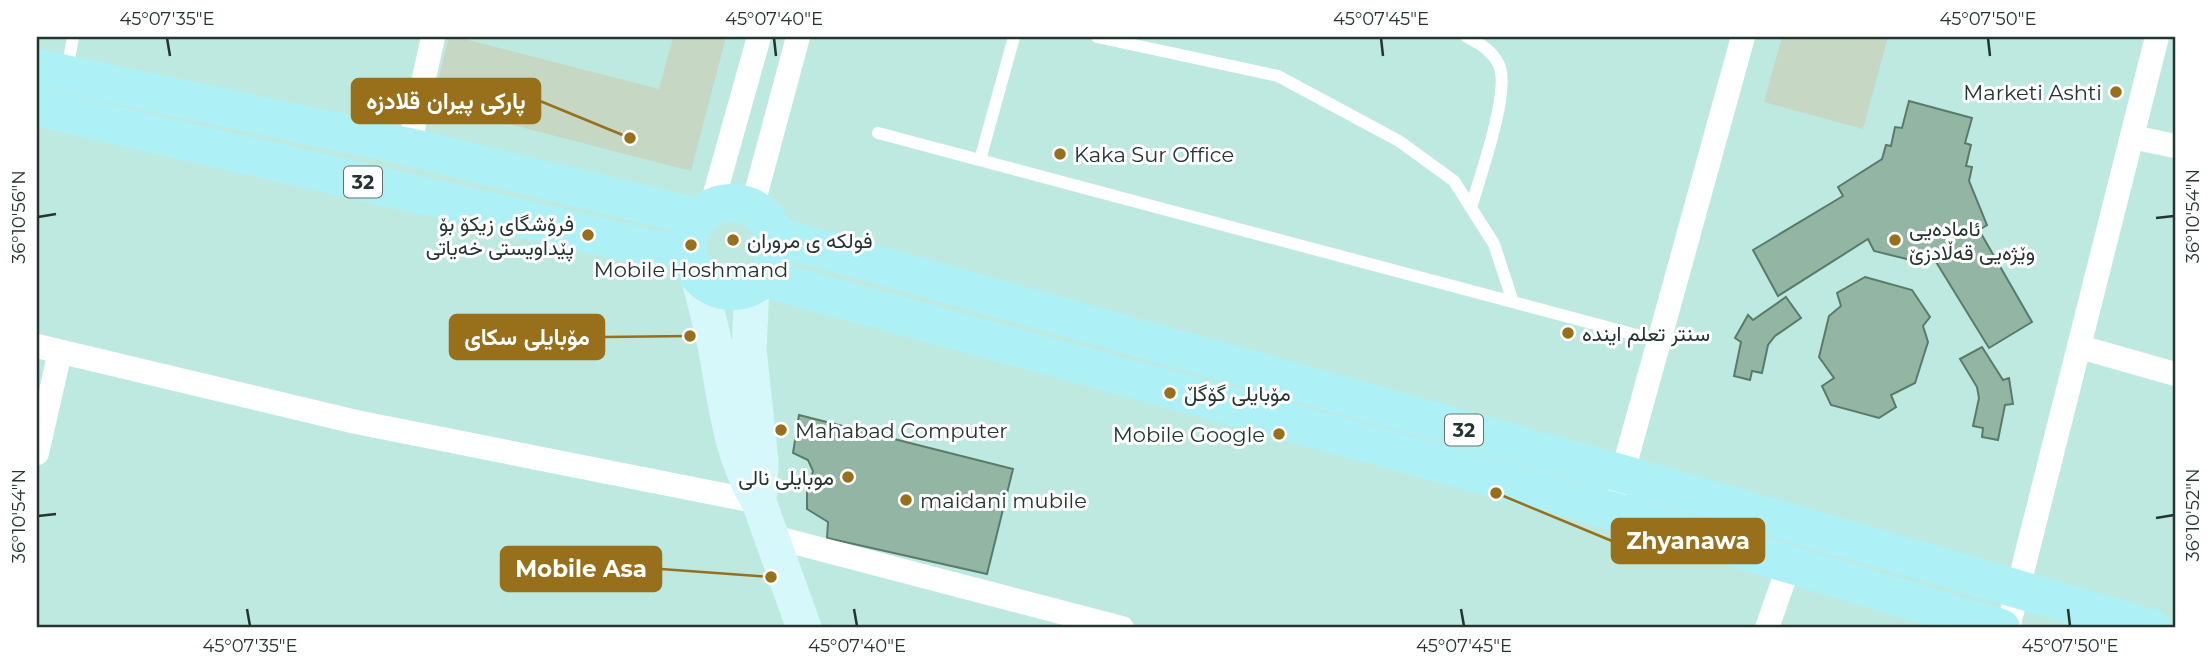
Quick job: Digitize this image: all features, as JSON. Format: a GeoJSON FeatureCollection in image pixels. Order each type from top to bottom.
{"type":"FeatureCollection","features":[{"type":"Feature","properties":{"kind":"main road","name":"32"},"geometry":{"type":"LineString","coordinates":[[52,71],[705,213],[731,204],[764,222],[2151,628]]}},
{"type":"Feature","properties":{"kind":"main road","name":"32"},"geometry":{"type":"LineString","coordinates":[[37,107],[693,267],[709,285],[723,290],[737,291],[758,282],[1612,511],[2001,628]]}},
{"type":"Feature","properties":{"kind":"main road"},"geometry":{"type":"LineString","coordinates":[[693,267],[689,236],[705,213]]}},
{"type":"Feature","properties":{"kind":"main road"},"geometry":{"type":"LineString","coordinates":[[758,282],[775,259],[764,222]]}},
{"type":"Feature","properties":{"kind":"street"},"geometry":{"type":"LineString","coordinates":[[409,147],[433,37]]}},
{"type":"Feature","properties":{"kind":"street"},"geometry":{"type":"LineString","coordinates":[[705,213],[759,37]]}},
{"type":"Feature","properties":{"kind":"street"},"geometry":{"type":"LineString","coordinates":[[764,222],[797,37]]}},
{"type":"Feature","properties":{"kind":"street"},"geometry":{"type":"LineString","coordinates":[[1612,511],[1743,37]]}},
{"type":"Feature","properties":{"kind":"street"},"geometry":{"type":"LineString","coordinates":[[2008,628],[2157,37]]}},
{"type":"Feature","properties":{"kind":"street"},"geometry":{"type":"LineString","coordinates":[[2132,137],[2175,146]]}},
{"type":"Feature","properties":{"kind":"street"},"geometry":{"type":"LineString","coordinates":[[693,267],[714,342],[734,444],[804,628]]}},
{"type":"Feature","properties":{"kind":"street"},"geometry":{"type":"LineString","coordinates":[[758,282],[749,349],[761,461],[758,502]]}},
{"type":"Feature","properties":{"kind":"street"},"geometry":{"type":"LineString","coordinates":[[2080,347],[2175,374]]}},
{"type":"Feature","properties":{"kind":"street"},"geometry":{"type":"LineString","coordinates":[[37,453],[48,349],[356,422],[758,502]]}},
{"type":"Feature","properties":{"kind":"street"},"geometry":{"type":"LineString","coordinates":[[770,536],[1122,628]]}},
{"type":"Feature","properties":{"kind":"street"},"geometry":{"type":"LineString","coordinates":[[1767,628],[1789,565]]}},
{"type":"Feature","properties":{"kind":"lane"},"geometry":{"type":"LineString","coordinates":[[52,71],[73,37]]}},
{"type":"Feature","properties":{"kind":"lane"},"geometry":{"type":"LineString","coordinates":[[980,160],[1014,37]]}},
{"type":"Feature","properties":{"kind":"lane"},"geometry":{"type":"LineString","coordinates":[[1097,37],[1278,76],[1399,141],[1454,181],[1494,244],[1513,302]]}},
{"type":"Feature","properties":{"kind":"lane"},"geometry":{"type":"LineString","coordinates":[[1467,37],[1488,49],[1500,67],[1503,94],[1471,208]]}},
{"type":"Feature","properties":{"kind":"lane"},"geometry":{"type":"LineString","coordinates":[[878,133],[1659,341]]}},
{"type":"Feature","properties":{"kind":"green space"},"geometry":{"type":"Polygon","coordinates":[[[449,37],[659,89],[673,37],[726,37],[691,171],[432,104],[449,37]]]}},
{"type":"Feature","properties":{"kind":"green space"},"geometry":{"type":"Polygon","coordinates":[[[1782,37],[1888,37],[1863,129],[1764,102],[1782,37]]]}},
{"type":"Feature","properties":{"kind":"building"},"geometry":{"type":"Polygon","coordinates":[[[1909,101],[1972,118],[1965,143],[1971,145],[1966,166],[1972,167],[1969,181],[1987,225],[1979,230],[2032,322],[1989,348],[1933,257],[1923,263],[1874,251],[1868,239],[1778,296],[1753,250],[1843,196],[1838,187],[1882,159],[1886,145],[1891,146],[1895,127],[1902,128],[1909,101]]]}},
{"type":"Feature","properties":{"kind":"building"},"geometry":{"type":"Polygon","coordinates":[[[1865,277],[1912,290],[1930,317],[1923,326],[1928,342],[1915,383],[1891,395],[1896,407],[1879,418],[1831,405],[1822,386],[1834,378],[1819,357],[1829,316],[1841,306],[1837,293],[1865,277]]]}},
{"type":"Feature","properties":{"kind":"building"},"geometry":{"type":"Polygon","coordinates":[[[1786,297],[1801,318],[1775,336],[1768,345],[1762,373],[1752,371],[1750,380],[1734,376],[1741,342],[1735,338],[1748,315],[1753,320],[1786,297]]]}},
{"type":"Feature","properties":{"kind":"building"},"geometry":{"type":"Polygon","coordinates":[[[1982,347],[2003,380],[2009,378],[2013,404],[2005,405],[1998,440],[1982,437],[1983,428],[1973,426],[1979,398],[1977,387],[1960,359],[1982,347]]]}},
{"type":"Feature","properties":{"kind":"building","name":"maidani mubile"},"geometry":{"type":"Polygon","coordinates":[[[799,415],[1013,469],[987,574],[827,538],[828,522],[807,509],[807,491],[813,471],[808,460],[793,453],[799,415]]]}},
{"type":"Feature","properties":{"kind":"place","name":"Marketi Ashti"},"geometry":{"type":"Point","coordinates":[2116,92]}},
{"type":"Feature","properties":{"kind":"place","name":"پارکی پیران قلادزه"},"geometry":{"type":"Point","coordinates":[630,138]}},
{"type":"Feature","properties":{"kind":"place","name":"Kaka Sur Office"},"geometry":{"type":"Point","coordinates":[1060,154]}},
{"type":"Feature","properties":{"kind":"place","name":"فرۆشگای زیکۆ بۆ پێداویستی خەیاتی"},"geometry":{"type":"Point","coordinates":[588,235]}},
{"type":"Feature","properties":{"kind":"place","name":"فولکه ی مروران"},"geometry":{"type":"Point","coordinates":[733,240]}},
{"type":"Feature","properties":{"kind":"place","name":"ئامادەیی وێژەیی قەڵادزێ"},"geometry":{"type":"Point","coordinates":[1895,240]}},
{"type":"Feature","properties":{"kind":"place","name":"Mobile Hoshmand"},"geometry":{"type":"Point","coordinates":[691,245]}},
{"type":"Feature","properties":{"kind":"place","name":"سنتر تعلم اينده"},"geometry":{"type":"Point","coordinates":[1568,333]}},
{"type":"Feature","properties":{"kind":"place","name":"مۆبایلی سکای"},"geometry":{"type":"Point","coordinates":[690,336]}},
{"type":"Feature","properties":{"kind":"place","name":"مۆبایلی گۆگڵ"},"geometry":{"type":"Point","coordinates":[1170,393]}},
{"type":"Feature","properties":{"kind":"place","name":"Mahabad Computer"},"geometry":{"type":"Point","coordinates":[781,430]}},
{"type":"Feature","properties":{"kind":"place","name":"Mobile Google"},"geometry":{"type":"Point","coordinates":[1279,434]}},
{"type":"Feature","properties":{"kind":"place","name":"موبايلى نالى"},"geometry":{"type":"Point","coordinates":[848,477]}},
{"type":"Feature","properties":{"kind":"place","name":"Zhyanawa"},"geometry":{"type":"Point","coordinates":[1496,493]}},
{"type":"Feature","properties":{"kind":"place","name":"maidani mubile"},"geometry":{"type":"Point","coordinates":[906,500]}},
{"type":"Feature","properties":{"kind":"place","name":"Mobile Asa"},"geometry":{"type":"Point","coordinates":[771,577]}}]}
